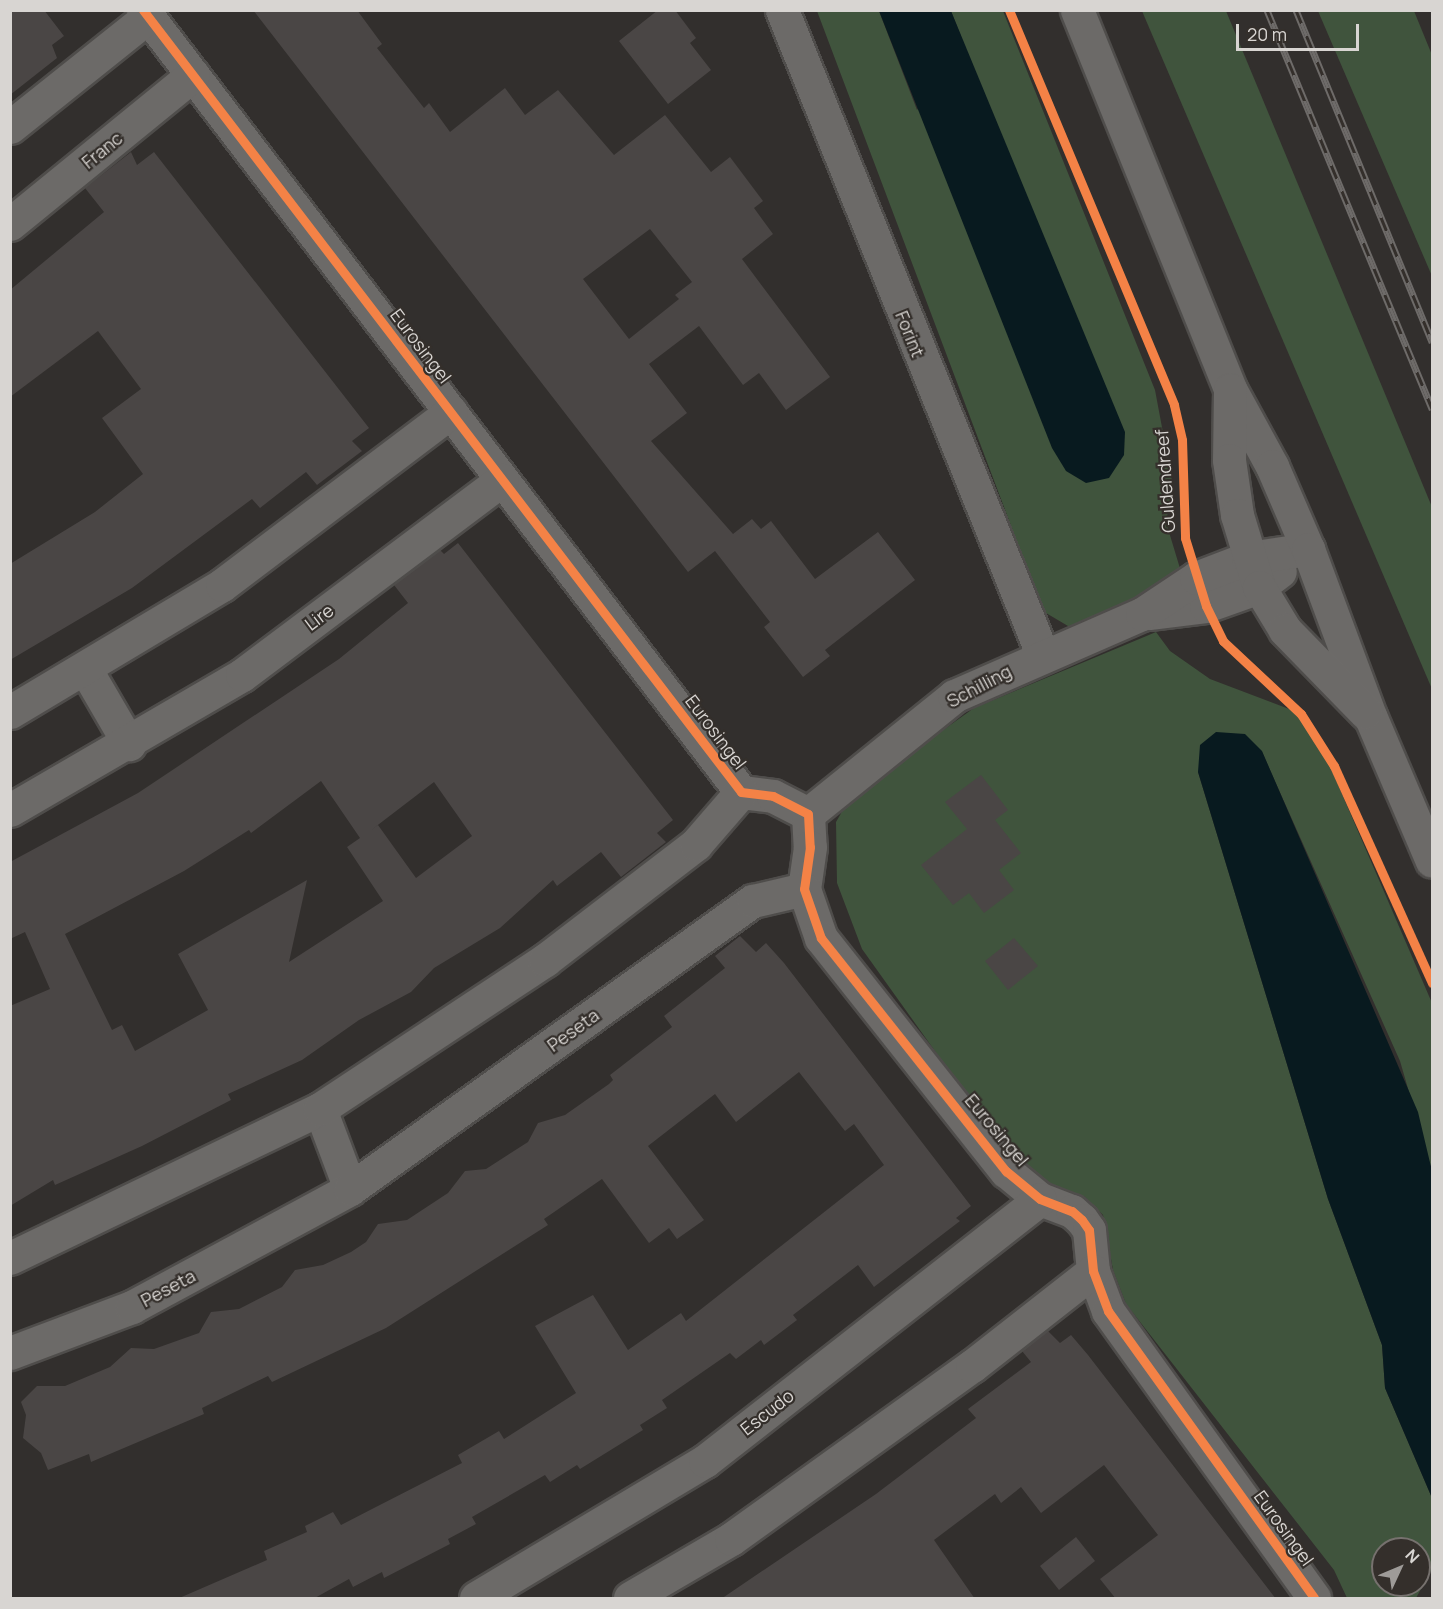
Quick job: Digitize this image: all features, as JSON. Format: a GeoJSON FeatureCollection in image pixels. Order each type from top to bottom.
{"type":"FeatureCollection","features":[{"type":"Feature","properties":{"kind":"street","name":"Forint"},"geometry":{"type":"LineString","coordinates":[[782,10],[1043,656]]}},
{"type":"Feature","properties":{"kind":"street"},"geometry":{"type":"LineString","coordinates":[[1077,10],[1230,389],[1272,466],[1308,549],[1371,718],[1432,861]]}},
{"type":"Feature","properties":{"kind":"street"},"geometry":{"type":"LineString","coordinates":[[10,127],[146,14]]}},
{"type":"Feature","properties":{"kind":"street","name":"Eurosingel"},"geometry":{"type":"LineString","coordinates":[[146,14],[741,792],[773,796],[808,814],[810,847],[804,889],[821,938],[1006,1172],[1040,1198],[1072,1210],[1082,1220],[1092,1243],[1093,1271],[1108,1311],[1314,1599]]}},
{"type":"Feature","properties":{"kind":"street","name":"Franc"},"geometry":{"type":"LineString","coordinates":[[10,224],[193,75]]}},
{"type":"Feature","properties":{"kind":"street"},"geometry":{"type":"LineString","coordinates":[[1230,389],[1229,460],[1253,573],[1285,630],[1371,718]]}},
{"type":"Feature","properties":{"kind":"street"},"geometry":{"type":"LineString","coordinates":[[10,712],[86,670],[222,585],[451,412]]}},
{"type":"Feature","properties":{"kind":"street","name":"Lire"},"geometry":{"type":"LineString","coordinates":[[10,810],[129,744],[242,675],[502,480]]}},
{"type":"Feature","properties":{"kind":"street","name":"Schilling"},"geometry":{"type":"LineString","coordinates":[[808,814],[954,696],[1142,615],[1196,578],[1253,573],[1308,549]]}},
{"type":"Feature","properties":{"kind":"street"},"geometry":{"type":"LineString","coordinates":[[86,670],[129,744]]}},
{"type":"Feature","properties":{"kind":"street"},"geometry":{"type":"LineString","coordinates":[[10,1258],[320,1109],[545,960],[696,844],[741,792]]}},
{"type":"Feature","properties":{"kind":"street","name":"Peseta"},"geometry":{"type":"LineString","coordinates":[[10,1353],[132,1307],[350,1189],[753,901],[804,889]]}},
{"type":"Feature","properties":{"kind":"street"},"geometry":{"type":"LineString","coordinates":[[320,1109],[350,1189]]}},
{"type":"Feature","properties":{"kind":"street","name":"Escudo"},"geometry":{"type":"LineString","coordinates":[[476,1599],[705,1461],[1040,1198]]}},
{"type":"Feature","properties":{"kind":"street"},"geometry":{"type":"LineString","coordinates":[[630,1599],[731,1539],[972,1366],[1093,1271]]}},
{"type":"Feature","properties":{"kind":"green space"},"geometry":{"type":"Polygon","coordinates":[[[817,11],[879,11],[917,110],[966,49],[951,11],[1003,11],[1155,390],[1173,486],[1166,522],[1182,575],[1090,625],[1068,626],[1046,613],[1033,584],[817,11]]]}},
{"type":"Feature","properties":{"kind":"green space"},"geometry":{"type":"Polygon","coordinates":[[[1142,11],[1226,11],[1432,507],[1432,689],[1142,11]]]}},
{"type":"Feature","properties":{"kind":"green space"},"geometry":{"type":"Polygon","coordinates":[[[1318,11],[1414,11],[1432,55],[1432,276],[1318,11]]]}},
{"type":"Feature","properties":{"kind":"green space"},"geometry":{"type":"Polygon","coordinates":[[[1156,632],[1170,651],[1210,679],[1297,712],[1323,750],[1432,1003],[1432,1171],[1400,1061],[1262,752],[1198,772],[1328,1199],[1382,1345],[1385,1388],[1432,1498],[1431,1571],[1431,1537],[1371,1537],[1371,1597],[1416,1598],[1347,1598],[1334,1570],[1126,1304],[1113,1270],[1103,1215],[1085,1197],[1038,1180],[1010,1156],[862,949],[837,883],[836,822],[851,796],[974,708],[1156,632]]]}},
{"type":"Feature","properties":{"kind":"shaded area"},"geometry":{"type":"Polygon","coordinates":[[[879,11],[951,11],[1125,432],[1124,455],[1109,478],[1086,483],[1066,471],[1052,448],[879,11]]]}},
{"type":"Feature","properties":{"kind":"shaded area"},"geometry":{"type":"Polygon","coordinates":[[[1216,732],[1245,734],[1262,751],[1418,1112],[1432,1171],[1432,1498],[1385,1388],[1382,1345],[1328,1199],[1198,772],[1200,745],[1216,732]]]}},
{"type":"Feature","properties":{"kind":"building"},"geometry":{"type":"Polygon","coordinates":[[[10,10],[44,10],[64,36],[52,45],[57,58],[10,95],[10,10]]]}},
{"type":"Feature","properties":{"kind":"building"},"geometry":{"type":"Polygon","coordinates":[[[253,10],[357,10],[382,44],[377,48],[424,108],[429,103],[450,132],[505,88],[525,115],[558,90],[614,155],[665,115],[711,172],[730,157],[763,201],[754,208],[773,234],[742,259],[830,377],[786,410],[759,373],[743,385],[699,326],[649,364],[687,413],[651,441],[733,534],[752,519],[761,529],[771,521],[815,579],[878,532],[915,580],[825,650],[830,656],[803,677],[764,627],[770,622],[715,551],[688,572],[253,10]],[[650,229],[583,279],[629,339],[679,299],[675,295],[692,282],[650,229]]]}},
{"type":"Feature","properties":{"kind":"building"},"geometry":{"type":"Polygon","coordinates":[[[658,10],[675,10],[696,38],[690,43],[711,70],[668,104],[619,41],[658,10]]]}},
{"type":"Feature","properties":{"kind":"building"},"geometry":{"type":"Polygon","coordinates":[[[131,152],[137,165],[154,152],[369,428],[352,441],[362,451],[317,485],[306,472],[260,508],[252,499],[132,588],[10,660],[10,564],[95,512],[143,474],[102,418],[141,389],[98,331],[10,397],[10,290],[104,212],[85,188],[131,152]]]}},
{"type":"Feature","properties":{"kind":"building"},"geometry":{"type":"Polygon","coordinates":[[[458,543],[673,820],[657,833],[666,842],[621,877],[601,852],[557,886],[553,880],[500,928],[434,968],[411,992],[359,1020],[302,1060],[228,1094],[231,1100],[142,1146],[55,1185],[53,1180],[10,1206],[10,1006],[50,989],[25,932],[10,939],[10,862],[138,793],[339,659],[408,603],[394,585],[440,550],[444,554],[458,543]],[[321,781],[251,833],[249,830],[184,871],[65,934],[112,1030],[122,1025],[135,1051],[208,1010],[178,954],[307,880],[289,962],[383,901],[347,847],[360,838],[321,781]],[[434,782],[370,831],[378,825],[416,878],[472,836],[434,782]]]}},
{"type":"Feature","properties":{"kind":"building"},"geometry":{"type":"Polygon","coordinates":[[[981,775],[1008,810],[995,820],[1021,853],[999,870],[1014,890],[984,913],[969,893],[953,905],[921,865],[967,829],[945,802],[981,775]]]}},
{"type":"Feature","properties":{"kind":"building"},"geometry":{"type":"Polygon","coordinates":[[[740,936],[756,952],[766,943],[784,963],[971,1206],[956,1218],[960,1221],[874,1287],[858,1265],[793,1315],[797,1320],[764,1345],[761,1340],[736,1359],[730,1353],[662,1400],[667,1408],[640,1425],[643,1430],[580,1469],[577,1465],[550,1482],[545,1475],[472,1517],[476,1524],[448,1539],[450,1544],[384,1578],[382,1572],[353,1587],[349,1579],[313,1599],[177,1599],[267,1560],[264,1551],[307,1532],[305,1526],[333,1512],[341,1525],[462,1463],[458,1455],[499,1431],[504,1439],[576,1393],[535,1326],[593,1295],[628,1350],[681,1313],[686,1321],[884,1165],[854,1124],[845,1131],[799,1072],[736,1122],[715,1094],[648,1146],[704,1220],[677,1239],[669,1228],[649,1243],[602,1179],[544,1219],[548,1225],[386,1328],[272,1382],[268,1376],[202,1408],[204,1414],[91,1462],[89,1454],[48,1470],[41,1453],[23,1438],[26,1415],[21,1402],[37,1386],[65,1386],[110,1367],[131,1348],[154,1349],[199,1333],[211,1312],[239,1309],[282,1287],[295,1270],[323,1265],[351,1252],[366,1242],[378,1224],[407,1220],[448,1193],[465,1171],[486,1169],[528,1142],[538,1123],[565,1115],[609,1084],[613,1080],[610,1075],[672,1027],[664,1016],[725,968],[715,956],[740,936]]]}},
{"type":"Feature","properties":{"kind":"building"},"geometry":{"type":"Polygon","coordinates":[[[1014,938],[1038,966],[1008,990],[985,961],[1014,938]]]}},
{"type":"Feature","properties":{"kind":"building"},"geometry":{"type":"Polygon","coordinates":[[[1048,1331],[1060,1343],[1071,1335],[1276,1599],[1116,1599],[1100,1579],[1158,1535],[1104,1465],[1041,1513],[1021,1487],[1001,1503],[995,1494],[934,1540],[975,1599],[721,1599],[876,1494],[976,1418],[968,1409],[1031,1362],[1022,1351],[1048,1331]]]}},
{"type":"Feature","properties":{"kind":"building"},"geometry":{"type":"Polygon","coordinates":[[[1076,1537],[1095,1561],[1059,1590],[1040,1566],[1076,1537]]]}},
{"type":"Feature","properties":{"kind":"railway"},"geometry":{"type":"LineString","coordinates":[[1267,10],[1432,409]]}},
{"type":"Feature","properties":{"kind":"railway"},"geometry":{"type":"LineString","coordinates":[[1296,10],[1432,342]]}},
{"type":"Feature","properties":{"kind":"cycle path"},"geometry":{"type":"LineString","coordinates":[[143,10],[741,792],[773,796],[808,814],[810,847],[804,889],[821,938],[1006,1171],[1040,1199],[1072,1211],[1082,1220],[1089,1230],[1093,1271],[1108,1311],[1314,1598]]}},
{"type":"Feature","properties":{"kind":"cycle path","name":"Guldendreef"},"geometry":{"type":"LineString","coordinates":[[1009,10],[1174,405],[1182,440],[1185,538],[1206,606],[1223,641],[1301,714],[1334,766],[1432,983]]}}]}
